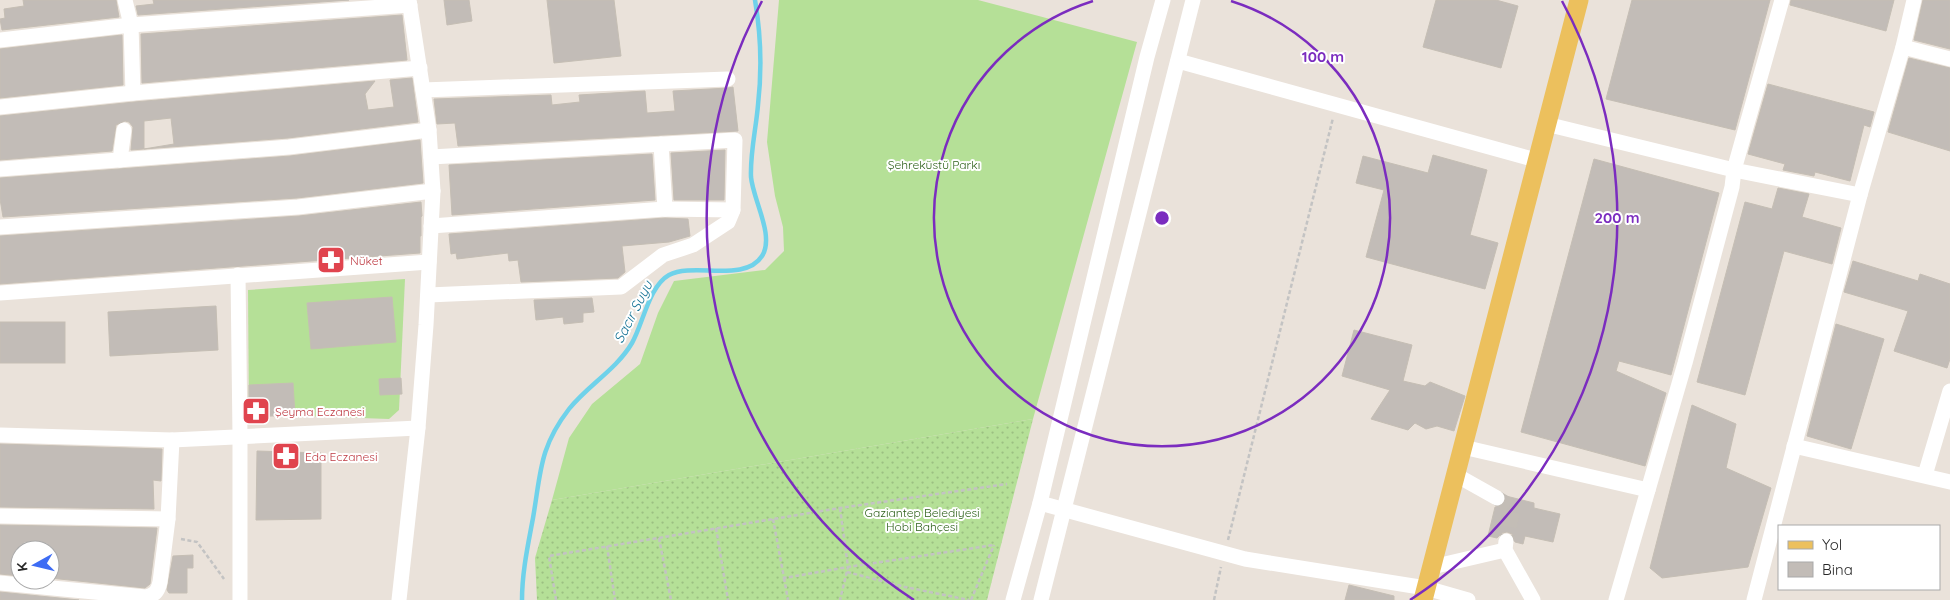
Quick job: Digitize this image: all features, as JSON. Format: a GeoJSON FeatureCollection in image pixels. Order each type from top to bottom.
{"type":"FeatureCollection","features":[{"type":"Feature","properties":{"kind":"main road"},"geometry":{"type":"LineString","coordinates":[[1425,594],[1579,0]]}},
{"type":"Feature","properties":{"kind":"street"},"geometry":{"type":"LineString","coordinates":[[124,0],[131,25],[133,93]]}},
{"type":"Feature","properties":{"kind":"street"},"geometry":{"type":"LineString","coordinates":[[1013,600],[1040,503],[1145,67],[1163,0]]}},
{"type":"Feature","properties":{"kind":"street"},"geometry":{"type":"LineString","coordinates":[[1041,600],[1193,0]]}},
{"type":"Feature","properties":{"kind":"street"},"geometry":{"type":"LineString","coordinates":[[1616,600],[1686,363],[1732,187],[1734,170],[1782,0]]}},
{"type":"Feature","properties":{"kind":"street"},"geometry":{"type":"LineString","coordinates":[[1754,600],[1860,195],[1903,46],[1914,0]]}},
{"type":"Feature","properties":{"kind":"street"},"geometry":{"type":"LineString","coordinates":[[0,40],[131,25],[410,2],[429,130],[433,191],[428,295],[418,428],[399,600]]}},
{"type":"Feature","properties":{"kind":"street"},"geometry":{"type":"LineString","coordinates":[[1903,46],[1950,59]]}},
{"type":"Feature","properties":{"kind":"street"},"geometry":{"type":"LineString","coordinates":[[1178,61],[1536,160]]}},
{"type":"Feature","properties":{"kind":"street"},"geometry":{"type":"LineString","coordinates":[[0,107],[133,93],[420,68]]}},
{"type":"Feature","properties":{"kind":"street"},"geometry":{"type":"LineString","coordinates":[[423,90],[728,79]]}},
{"type":"Feature","properties":{"kind":"street"},"geometry":{"type":"LineString","coordinates":[[1546,124],[1734,170],[1860,195]]}},
{"type":"Feature","properties":{"kind":"street"},"geometry":{"type":"LineString","coordinates":[[120,160],[124,130]]}},
{"type":"Feature","properties":{"kind":"street"},"geometry":{"type":"LineString","coordinates":[[0,169],[288,147],[429,130]]}},
{"type":"Feature","properties":{"kind":"street"},"geometry":{"type":"LineString","coordinates":[[428,295],[621,287],[663,256],[693,245],[708,237],[728,222],[734,210],[735,140],[431,157]]}},
{"type":"Feature","properties":{"kind":"street"},"geometry":{"type":"LineString","coordinates":[[661,144],[665,209]]}},
{"type":"Feature","properties":{"kind":"street"},"geometry":{"type":"LineString","coordinates":[[0,227],[298,206],[433,191]]}},
{"type":"Feature","properties":{"kind":"street"},"geometry":{"type":"LineString","coordinates":[[431,226],[665,209],[734,210]]}},
{"type":"Feature","properties":{"kind":"street"},"geometry":{"type":"LineString","coordinates":[[0,293],[429,262]]}},
{"type":"Feature","properties":{"kind":"street"},"geometry":{"type":"LineString","coordinates":[[238,275],[240,600]]}},
{"type":"Feature","properties":{"kind":"street"},"geometry":{"type":"LineString","coordinates":[[1925,475],[1950,391]]}},
{"type":"Feature","properties":{"kind":"street"},"geometry":{"type":"LineString","coordinates":[[0,435],[172,440],[418,428]]}},
{"type":"Feature","properties":{"kind":"street"},"geometry":{"type":"LineString","coordinates":[[0,583],[146,597],[153,595],[158,590],[160,582],[166,537],[172,440]]}},
{"type":"Feature","properties":{"kind":"street"},"geometry":{"type":"LineString","coordinates":[[1463,446],[1648,490]]}},
{"type":"Feature","properties":{"kind":"street"},"geometry":{"type":"LineString","coordinates":[[1794,446],[1950,482]]}},
{"type":"Feature","properties":{"kind":"street"},"geometry":{"type":"LineString","coordinates":[[1456,475],[1497,498]]}},
{"type":"Feature","properties":{"kind":"street"},"geometry":{"type":"LineString","coordinates":[[1040,503],[1245,559],[1425,594],[1468,600]]}},
{"type":"Feature","properties":{"kind":"street"},"geometry":{"type":"LineString","coordinates":[[0,516],[168,519]]}},
{"type":"Feature","properties":{"kind":"street"},"geometry":{"type":"LineString","coordinates":[[1432,567],[1506,545],[1533,600]]}},
{"type":"Feature","properties":{"kind":"path"},"geometry":{"type":"LineString","coordinates":[[1214,600],[1336,104]]}},
{"type":"Feature","properties":{"kind":"path"},"geometry":{"type":"LineString","coordinates":[[556,600],[549,556],[840,508],[1007,484]]}},
{"type":"Feature","properties":{"kind":"path"},"geometry":{"type":"LineString","coordinates":[[840,508],[848,567],[840,600]]}},
{"type":"Feature","properties":{"kind":"path"},"geometry":{"type":"LineString","coordinates":[[773,519],[788,600]]}},
{"type":"Feature","properties":{"kind":"path"},"geometry":{"type":"LineString","coordinates":[[716,528],[728,600]]}},
{"type":"Feature","properties":{"kind":"path"},"geometry":{"type":"LineString","coordinates":[[166,537],[198,542],[240,600]]}},
{"type":"Feature","properties":{"kind":"path"},"geometry":{"type":"LineString","coordinates":[[660,538],[671,600]]}},
{"type":"Feature","properties":{"kind":"path"},"geometry":{"type":"LineString","coordinates":[[784,578],[994,545],[970,600],[905,587],[847,572]]}},
{"type":"Feature","properties":{"kind":"path"},"geometry":{"type":"LineString","coordinates":[[607,546],[615,600]]}},
{"type":"Feature","properties":{"kind":"green space","name":"Şehreküstü Parkı"},"geometry":{"type":"Polygon","coordinates":[[[779,0],[978,0],[1137,42],[1033,419],[552,500],[569,438],[592,404],[640,364],[658,313],[674,281],[765,270],[784,251],[783,227],[775,196],[767,142],[779,0]]]}},
{"type":"Feature","properties":{"kind":"green space"},"geometry":{"type":"Polygon","coordinates":[[[405,279],[399,410],[389,419],[249,414],[248,290],[405,279]]]}},
{"type":"Feature","properties":{"kind":"green space","name":"Gaziantep Belediyesi Hobi Bahçesi"},"geometry":{"type":"Polygon","coordinates":[[[1033,419],[987,600],[537,600],[535,558],[552,500],[1033,419]]]}},
{"type":"Feature","properties":{"kind":"building"},"geometry":{"type":"Polygon","coordinates":[[[23,0],[116,0],[119,17],[2,30],[0,19],[5,18],[4,9],[24,6],[23,0]]]}},
{"type":"Feature","properties":{"kind":"building"},"geometry":{"type":"Polygon","coordinates":[[[153,0],[349,0],[138,15],[136,6],[154,4],[153,0]]]}},
{"type":"Feature","properties":{"kind":"building"},"geometry":{"type":"Polygon","coordinates":[[[444,0],[469,0],[472,21],[447,25],[444,0]]]}},
{"type":"Feature","properties":{"kind":"building"},"geometry":{"type":"Polygon","coordinates":[[[547,0],[614,0],[621,56],[554,63],[547,0]]]}},
{"type":"Feature","properties":{"kind":"building"},"geometry":{"type":"Polygon","coordinates":[[[1436,0],[1496,0],[1518,6],[1501,68],[1423,47],[1436,0]]]}},
{"type":"Feature","properties":{"kind":"building"},"geometry":{"type":"Polygon","coordinates":[[[1632,0],[1770,0],[1735,130],[1606,99],[1632,0]]]}},
{"type":"Feature","properties":{"kind":"building"},"geometry":{"type":"Polygon","coordinates":[[[1791,0],[1894,0],[1886,31],[1790,5],[1791,0]]]}},
{"type":"Feature","properties":{"kind":"building"},"geometry":{"type":"Polygon","coordinates":[[[1923,0],[1950,0],[1950,49],[1914,40],[1923,0]]]}},
{"type":"Feature","properties":{"kind":"building"},"geometry":{"type":"Polygon","coordinates":[[[402,15],[407,60],[142,83],[141,34],[402,15]]]}},
{"type":"Feature","properties":{"kind":"building"},"geometry":{"type":"Polygon","coordinates":[[[122,35],[123,85],[0,98],[0,49],[122,35]]]}},
{"type":"Feature","properties":{"kind":"building"},"geometry":{"type":"Polygon","coordinates":[[[1909,58],[1950,68],[1950,151],[1888,132],[1909,58]]]}},
{"type":"Feature","properties":{"kind":"building"},"geometry":{"type":"Polygon","coordinates":[[[412,78],[418,122],[288,138],[131,150],[133,127],[129,122],[125,121],[116,125],[112,151],[0,160],[0,116],[375,81],[365,94],[368,110],[394,107],[390,80],[412,78]],[[171,118],[144,121],[144,149],[174,144],[171,118]]]}},
{"type":"Feature","properties":{"kind":"building"},"geometry":{"type":"Polygon","coordinates":[[[1768,84],[1874,112],[1870,127],[1864,125],[1850,181],[1815,172],[1814,176],[1783,170],[1785,164],[1748,154],[1768,84]]]}},
{"type":"Feature","properties":{"kind":"building"},"geometry":{"type":"Polygon","coordinates":[[[733,87],[738,131],[458,146],[455,123],[437,124],[434,99],[551,95],[552,105],[580,102],[579,95],[645,91],[647,113],[675,111],[673,91],[733,87]]]}},
{"type":"Feature","properties":{"kind":"building"},"geometry":{"type":"Polygon","coordinates":[[[420,140],[423,183],[297,198],[3,217],[0,199],[0,178],[290,156],[420,140]]]}},
{"type":"Feature","properties":{"kind":"building"},"geometry":{"type":"Polygon","coordinates":[[[725,150],[724,200],[674,200],[671,153],[725,150]]]}},
{"type":"Feature","properties":{"kind":"building"},"geometry":{"type":"Polygon","coordinates":[[[652,154],[655,200],[452,215],[449,165],[652,154]]]}},
{"type":"Feature","properties":{"kind":"building"},"geometry":{"type":"Polygon","coordinates":[[[1433,155],[1487,170],[1470,235],[1498,243],[1485,289],[1366,257],[1384,190],[1356,183],[1363,156],[1428,173],[1433,155]]]}},
{"type":"Feature","properties":{"kind":"building"},"geometry":{"type":"Polygon","coordinates":[[[1594,159],[1719,193],[1671,375],[1619,361],[1616,371],[1666,393],[1645,466],[1521,432],[1594,159]]]}},
{"type":"Feature","properties":{"kind":"building"},"geometry":{"type":"Polygon","coordinates":[[[1778,188],[1809,194],[1802,217],[1841,228],[1832,264],[1784,251],[1745,395],[1697,382],[1745,202],[1772,209],[1778,188]]]}},
{"type":"Feature","properties":{"kind":"building"},"geometry":{"type":"Polygon","coordinates":[[[421,202],[420,253],[0,284],[0,236],[299,216],[421,202]]]}},
{"type":"Feature","properties":{"kind":"building"},"geometry":{"type":"Polygon","coordinates":[[[665,218],[688,219],[690,236],[669,242],[622,246],[625,272],[618,278],[521,282],[518,260],[509,261],[508,253],[457,259],[456,253],[451,254],[449,234],[665,218]]]}},
{"type":"Feature","properties":{"kind":"building"},"geometry":{"type":"Polygon","coordinates":[[[1853,261],[1918,281],[1920,274],[1950,284],[1950,359],[1947,368],[1894,351],[1908,311],[1844,292],[1853,261]]]}},
{"type":"Feature","properties":{"kind":"building"},"geometry":{"type":"Polygon","coordinates":[[[392,297],[396,342],[311,349],[307,303],[392,297]]]}},
{"type":"Feature","properties":{"kind":"building"},"geometry":{"type":"Polygon","coordinates":[[[592,298],[594,312],[583,313],[583,322],[564,324],[563,317],[536,320],[534,300],[592,298]]]}},
{"type":"Feature","properties":{"kind":"building"},"geometry":{"type":"Polygon","coordinates":[[[216,306],[218,350],[110,356],[108,312],[216,306]]]}},
{"type":"Feature","properties":{"kind":"building"},"geometry":{"type":"Polygon","coordinates":[[[0,322],[65,322],[65,363],[0,363],[0,322]]]}},
{"type":"Feature","properties":{"kind":"building"},"geometry":{"type":"Polygon","coordinates":[[[1836,324],[1884,339],[1851,449],[1807,436],[1836,324]]]}},
{"type":"Feature","properties":{"kind":"building"},"geometry":{"type":"Polygon","coordinates":[[[1354,330],[1412,345],[1403,381],[1425,386],[1430,382],[1465,396],[1454,431],[1437,426],[1426,429],[1415,423],[1408,430],[1371,419],[1390,390],[1342,376],[1354,330]]]}},
{"type":"Feature","properties":{"kind":"building"},"geometry":{"type":"Polygon","coordinates":[[[401,378],[402,394],[380,395],[379,379],[401,378]]]}},
{"type":"Feature","properties":{"kind":"building"},"geometry":{"type":"Polygon","coordinates":[[[293,383],[295,415],[249,417],[249,385],[293,383]]]}},
{"type":"Feature","properties":{"kind":"building"},"geometry":{"type":"Polygon","coordinates":[[[1692,405],[1736,424],[1726,468],[1771,488],[1748,567],[1662,578],[1650,568],[1692,405]]]}},
{"type":"Feature","properties":{"kind":"building"},"geometry":{"type":"Polygon","coordinates":[[[0,444],[162,449],[161,481],[153,480],[154,509],[0,507],[0,444]]]}},
{"type":"Feature","properties":{"kind":"building"},"geometry":{"type":"Polygon","coordinates":[[[257,451],[321,453],[321,519],[256,520],[257,451]]]}},
{"type":"Feature","properties":{"kind":"building"},"geometry":{"type":"Polygon","coordinates":[[[1506,496],[1534,503],[1534,508],[1560,514],[1553,542],[1525,536],[1523,544],[1515,542],[1512,534],[1507,532],[1502,533],[1497,538],[1488,536],[1495,507],[1502,506],[1506,496]]]}},
{"type":"Feature","properties":{"kind":"building"},"geometry":{"type":"Polygon","coordinates":[[[0,525],[157,528],[150,584],[145,588],[60,579],[60,540],[10,540],[10,575],[0,574],[0,525]]]}},
{"type":"Feature","properties":{"kind":"building"},"geometry":{"type":"Polygon","coordinates":[[[193,555],[193,568],[187,568],[187,593],[169,593],[167,590],[173,556],[193,555]]]}},
{"type":"Feature","properties":{"kind":"building"},"geometry":{"type":"Polygon","coordinates":[[[1349,585],[1394,596],[1394,600],[1345,600],[1349,585]]]}},
{"type":"Feature","properties":{"kind":"building"},"geometry":{"type":"Polygon","coordinates":[[[0,592],[79,600],[0,600],[0,592]]]}},
{"type":"Feature","properties":{"kind":"waterway","name":"Sacır Suyu"},"geometry":{"type":"LineString","coordinates":[[522,600],[524,569],[540,474],[547,448],[559,423],[577,400],[625,353],[636,335],[651,296],[662,280],[669,275],[692,270],[744,269],[754,264],[762,256],[765,248],[765,228],[751,177],[760,66],[760,39],[755,0]]}},
{"type":"Feature","properties":{"kind":"tunnel"},"geometry":{"type":"LineString","coordinates":[[1497,498],[1513,508],[1507,540]]}},
{"type":"Feature","properties":{"kind":"place","name":"Nüket"},"geometry":{"type":"Point","coordinates":[331,260]}},
{"type":"Feature","properties":{"kind":"place","name":"Şeyma Eczanesi"},"geometry":{"type":"Point","coordinates":[256,411]}},
{"type":"Feature","properties":{"kind":"place","name":"Eda Eczanesi"},"geometry":{"type":"Point","coordinates":[286,456]}}]}
